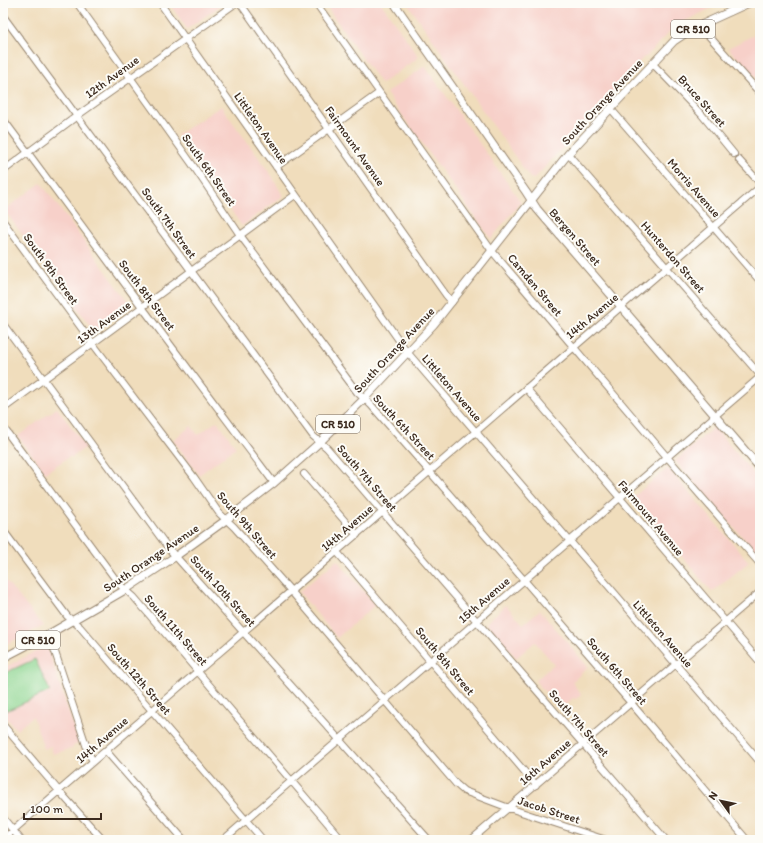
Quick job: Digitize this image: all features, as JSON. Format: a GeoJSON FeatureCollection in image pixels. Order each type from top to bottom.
{"type":"FeatureCollection","features":[{"type":"Feature","properties":{"kind":"main road","name":"Bergen Street"},"geometry":{"type":"LineString","coordinates":[[394,3],[543,216],[760,468]]}},
{"type":"Feature","properties":{"kind":"main road","name":"South Orange Avenue"},"geometry":{"type":"LineString","coordinates":[[3,658],[49,634],[125,590],[176,556],[226,520],[274,482],[320,442],[408,353],[452,302],[568,154],[679,37],[749,3]]}},
{"type":"Feature","properties":{"kind":"street","name":"South 6th Street"},"geometry":{"type":"LineString","coordinates":[[77,3],[240,234],[357,392],[371,405],[430,472],[631,703],[747,840]]}},
{"type":"Feature","properties":{"kind":"street","name":"Littleton Avenue"},"geometry":{"type":"LineString","coordinates":[[160,3],[408,353],[760,762]]}},
{"type":"Feature","properties":{"kind":"street","name":"12th Avenue"},"geometry":{"type":"LineString","coordinates":[[3,171],[77,116],[236,3]]}},
{"type":"Feature","properties":{"kind":"street","name":"Fairmount Avenue"},"geometry":{"type":"LineString","coordinates":[[240,3],[452,302]]}},
{"type":"Feature","properties":{"kind":"street","name":"Camden Street"},"geometry":{"type":"LineString","coordinates":[[316,3],[492,251],[760,564]]}},
{"type":"Feature","properties":{"kind":"street","name":"South 7th Street"},"geometry":{"type":"LineString","coordinates":[[3,16],[313,436],[328,448],[666,840]]}},
{"type":"Feature","properties":{"kind":"street"},"geometry":{"type":"LineString","coordinates":[[701,25],[708,36],[760,93]]}},
{"type":"Feature","properties":{"kind":"street","name":"Bruce Street"},"geometry":{"type":"LineString","coordinates":[[653,64],[702,115],[734,154]]}},
{"type":"Feature","properties":{"kind":"street"},"geometry":{"type":"LineString","coordinates":[[276,167],[379,93]]}},
{"type":"Feature","properties":{"kind":"street","name":"Morris Avenue"},"geometry":{"type":"LineString","coordinates":[[611,110],[760,281]]}},
{"type":"Feature","properties":{"kind":"street","name":"South 8th Street"},"geometry":{"type":"LineString","coordinates":[[3,119],[274,482]]}},
{"type":"Feature","properties":{"kind":"street","name":"Hunterdon Street"},"geometry":{"type":"LineString","coordinates":[[568,154],[577,162],[760,376]]}},
{"type":"Feature","properties":{"kind":"street"},"geometry":{"type":"LineString","coordinates":[[739,160],[760,183]]}},
{"type":"Feature","properties":{"kind":"street","name":"14th Avenue"},"geometry":{"type":"LineString","coordinates":[[3,839],[760,187]]}},
{"type":"Feature","properties":{"kind":"street","name":"13th Avenue"},"geometry":{"type":"LineString","coordinates":[[3,409],[295,195]]}},
{"type":"Feature","properties":{"kind":"street","name":"South 9th Street"},"geometry":{"type":"LineString","coordinates":[[3,221],[93,344],[194,477],[219,513],[234,527],[291,591],[456,784],[464,791],[509,808]]}},
{"type":"Feature","properties":{"kind":"street","name":"South 10th Street"},"geometry":{"type":"LineString","coordinates":[[3,324],[169,549],[340,739],[425,838]]}},
{"type":"Feature","properties":{"kind":"street","name":"15th Avenue"},"geometry":{"type":"LineString","coordinates":[[223,840],[760,376]]}},
{"type":"Feature","properties":{"kind":"street","name":"Fairmount Avenue"},"geometry":{"type":"LineString","coordinates":[[526,388],[760,662]]}},
{"type":"Feature","properties":{"kind":"street","name":"South 11th Street"},"geometry":{"type":"LineString","coordinates":[[3,427],[119,584],[134,597],[342,840]]}},
{"type":"Feature","properties":{"kind":"street"},"geometry":{"type":"LineString","coordinates":[[304,474],[357,535]]}},
{"type":"Feature","properties":{"kind":"street","name":"South 12th Street"},"geometry":{"type":"LineString","coordinates":[[3,530],[51,596],[72,621],[80,627],[263,840]]}},
{"type":"Feature","properties":{"kind":"street","name":"South 8th Street"},"geometry":{"type":"LineString","coordinates":[[337,552],[536,785]]}},
{"type":"Feature","properties":{"kind":"street","name":"16th Avenue"},"geometry":{"type":"LineString","coordinates":[[471,840],[760,592]]}},
{"type":"Feature","properties":{"kind":"street"},"geometry":{"type":"LineString","coordinates":[[49,634],[89,754],[93,761]]}},
{"type":"Feature","properties":{"kind":"street"},"geometry":{"type":"LineString","coordinates":[[3,725],[103,840]]}},
{"type":"Feature","properties":{"kind":"street"},"geometry":{"type":"LineString","coordinates":[[106,751],[184,840]]}},
{"type":"Feature","properties":{"kind":"street","name":"Jacob Street"},"geometry":{"type":"LineString","coordinates":[[509,808],[599,839],[606,840]]}},
{"type":"Feature","properties":{"kind":"street"},"geometry":{"type":"LineString","coordinates":[[3,818],[21,840]]}},
{"type":"Feature","properties":{"kind":"shaded area"},"geometry":{"type":"Polygon","coordinates":[[[169,3],[224,3],[187,29],[169,3]]]}},
{"type":"Feature","properties":{"kind":"shaded area"},"geometry":{"type":"Polygon","coordinates":[[[324,3],[381,3],[419,57],[381,84],[324,3]]]}},
{"type":"Feature","properties":{"kind":"shaded area"},"geometry":{"type":"Polygon","coordinates":[[[407,3],[722,3],[683,22],[670,31],[646,57],[644,57],[634,67],[634,70],[588,120],[586,120],[579,130],[534,179],[530,178],[407,3]]]}},
{"type":"Feature","properties":{"kind":"shaded area"},"geometry":{"type":"Polygon","coordinates":[[[760,32],[760,82],[728,48],[760,32]]]}},
{"type":"Feature","properties":{"kind":"shaded area"},"geometry":{"type":"Polygon","coordinates":[[[425,66],[521,202],[491,239],[386,93],[425,66]]]}},
{"type":"Feature","properties":{"kind":"shaded area"},"geometry":{"type":"Polygon","coordinates":[[[221,106],[272,176],[283,196],[242,226],[177,135],[221,106]]]}},
{"type":"Feature","properties":{"kind":"shaded area"},"geometry":{"type":"Polygon","coordinates":[[[41,183],[131,305],[94,331],[4,210],[41,183]]]}},
{"type":"Feature","properties":{"kind":"shaded area"},"geometry":{"type":"Polygon","coordinates":[[[57,408],[86,447],[71,458],[70,456],[45,473],[18,436],[57,408]]]}},
{"type":"Feature","properties":{"kind":"shaded area"},"geometry":{"type":"Polygon","coordinates":[[[217,421],[236,447],[199,475],[173,440],[191,426],[198,435],[217,421]]]}},
{"type":"Feature","properties":{"kind":"shaded area"},"geometry":{"type":"Polygon","coordinates":[[[714,427],[760,481],[760,557],[675,461],[714,427]]]}},
{"type":"Feature","properties":{"kind":"shaded area"},"geometry":{"type":"Polygon","coordinates":[[[668,468],[749,562],[712,592],[632,498],[668,468]]]}},
{"type":"Feature","properties":{"kind":"shaded area"},"geometry":{"type":"Polygon","coordinates":[[[337,560],[375,605],[337,638],[299,592],[337,560]]]}},
{"type":"Feature","properties":{"kind":"shaded area"},"geometry":{"type":"Polygon","coordinates":[[[3,577],[43,626],[3,646],[3,577]]]}},
{"type":"Feature","properties":{"kind":"shaded area"},"geometry":{"type":"Polygon","coordinates":[[[506,605],[523,624],[540,610],[588,667],[572,682],[581,694],[576,699],[573,698],[561,709],[535,681],[554,664],[535,642],[516,658],[486,623],[506,605]]]}},
{"type":"Feature","properties":{"kind":"shaded area"},"geometry":{"type":"Polygon","coordinates":[[[47,646],[79,743],[73,746],[73,748],[53,754],[51,746],[44,749],[33,716],[17,730],[3,714],[3,668],[47,646]]]}},
{"type":"Feature","properties":{"kind":"green space"},"geometry":{"type":"Polygon","coordinates":[[[35,659],[50,691],[6,711],[3,705],[3,674],[35,659]]]}}]}
